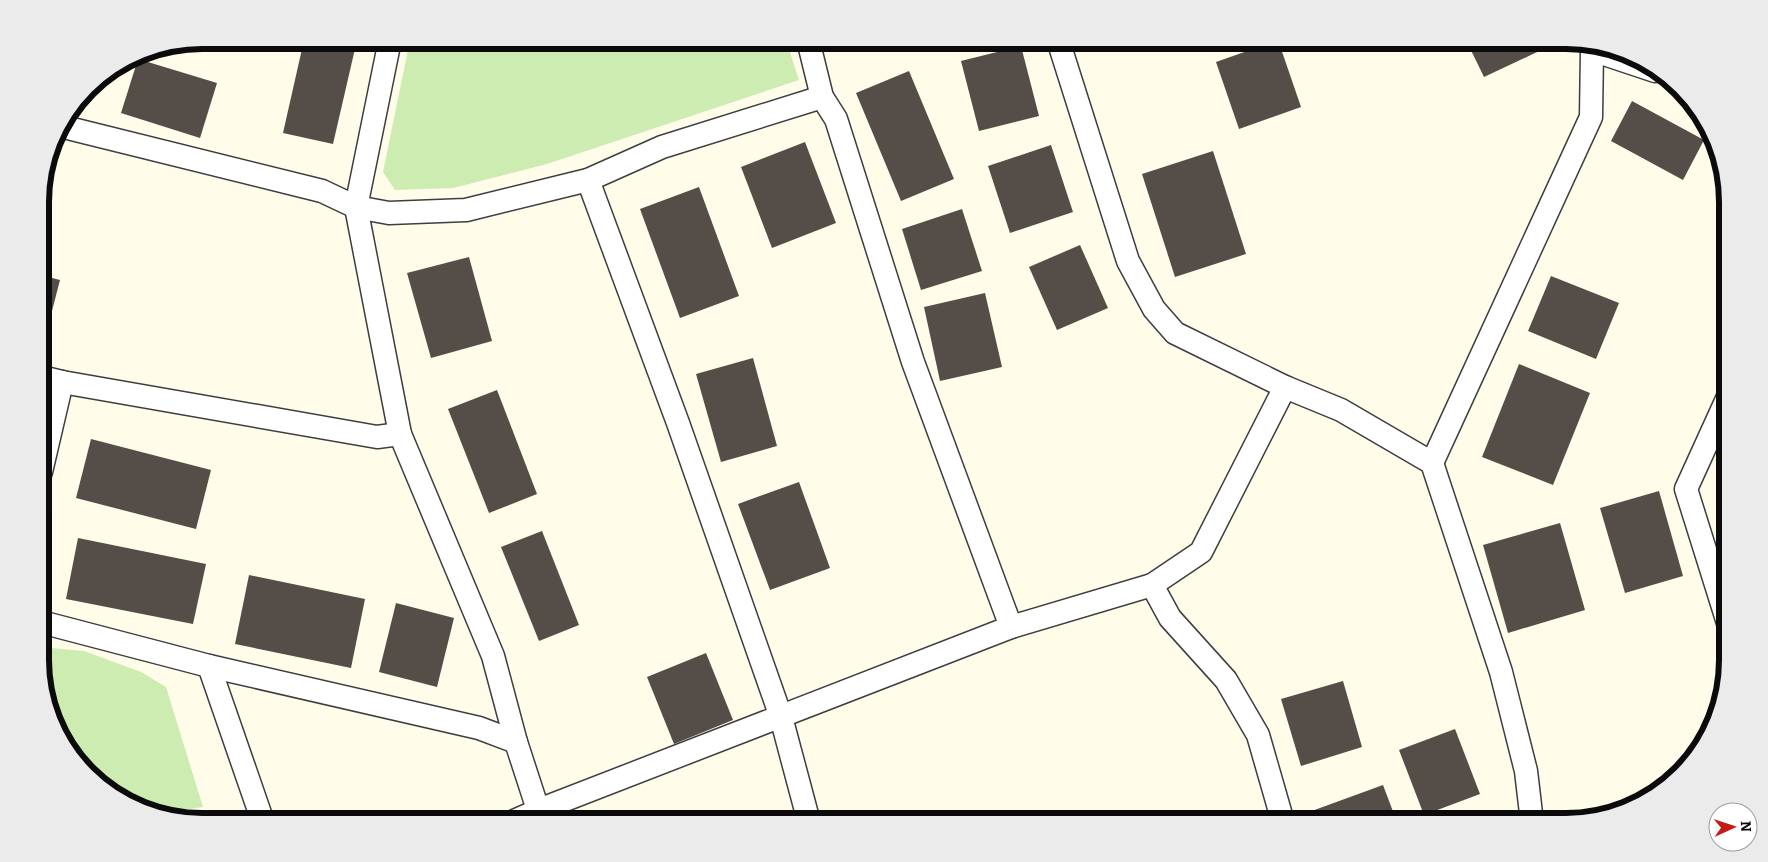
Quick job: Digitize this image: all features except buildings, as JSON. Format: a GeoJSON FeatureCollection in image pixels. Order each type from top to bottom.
{"type":"FeatureCollection","features":[{"type":"Feature","properties":{"kind":"street"},"geometry":{"type":"LineString","coordinates":[[388,49],[356,207],[400,434],[493,656],[516,742],[540,813]]}},
{"type":"Feature","properties":{"kind":"street"},"geometry":{"type":"LineString","coordinates":[[810,49],[822,97],[836,118],[912,362],[1011,627]]}},
{"type":"Feature","properties":{"kind":"street"},"geometry":{"type":"LineString","coordinates":[[1061,49],[1128,261],[1154,309],[1175,333],[1285,387],[1340,410],[1432,463],[1501,672],[1526,771],[1531,813]]}},
{"type":"Feature","properties":{"kind":"street"},"geometry":{"type":"LineString","coordinates":[[1432,463],[1591,117],[1591,51]]}},
{"type":"Feature","properties":{"kind":"street"},"geometry":{"type":"LineString","coordinates":[[68,128],[322,191],[356,207],[389,213],[466,210],[588,180],[662,147],[822,97]]}},
{"type":"Feature","properties":{"kind":"street"},"geometry":{"type":"LineString","coordinates":[[588,180],[678,423],[781,717],[807,813]]}},
{"type":"Feature","properties":{"kind":"street"},"geometry":{"type":"LineString","coordinates":[[49,398],[51,379],[376,437],[400,434]]}},
{"type":"Feature","properties":{"kind":"street"},"geometry":{"type":"LineString","coordinates":[[548,813],[781,717],[1011,627],[1152,585],[1201,552],[1285,387]]}},
{"type":"Feature","properties":{"kind":"street"},"geometry":{"type":"LineString","coordinates":[[1719,417],[1686,489],[1719,594]]}},
{"type":"Feature","properties":{"kind":"street"},"geometry":{"type":"LineString","coordinates":[[1152,585],[1170,618],[1226,680],[1258,735],[1280,813]]}},
{"type":"Feature","properties":{"kind":"street"},"geometry":{"type":"LineString","coordinates":[[49,624],[210,666],[479,728],[516,742]]}},
{"type":"Feature","properties":{"kind":"street"},"geometry":{"type":"LineString","coordinates":[[210,666],[260,813]]}},
{"type":"Feature","properties":{"kind":"green space"},"geometry":{"type":"Polygon","coordinates":[[[408,49],[789,49],[799,80],[547,164],[453,188],[395,190],[383,172],[408,49]]]}},
{"type":"Feature","properties":{"kind":"green space"},"geometry":{"type":"Polygon","coordinates":[[[49,648],[84,651],[141,672],[166,687],[203,807],[178,811],[143,802],[109,782],[94,768],[80,753],[60,719],[50,680],[49,648]]]}}]}
